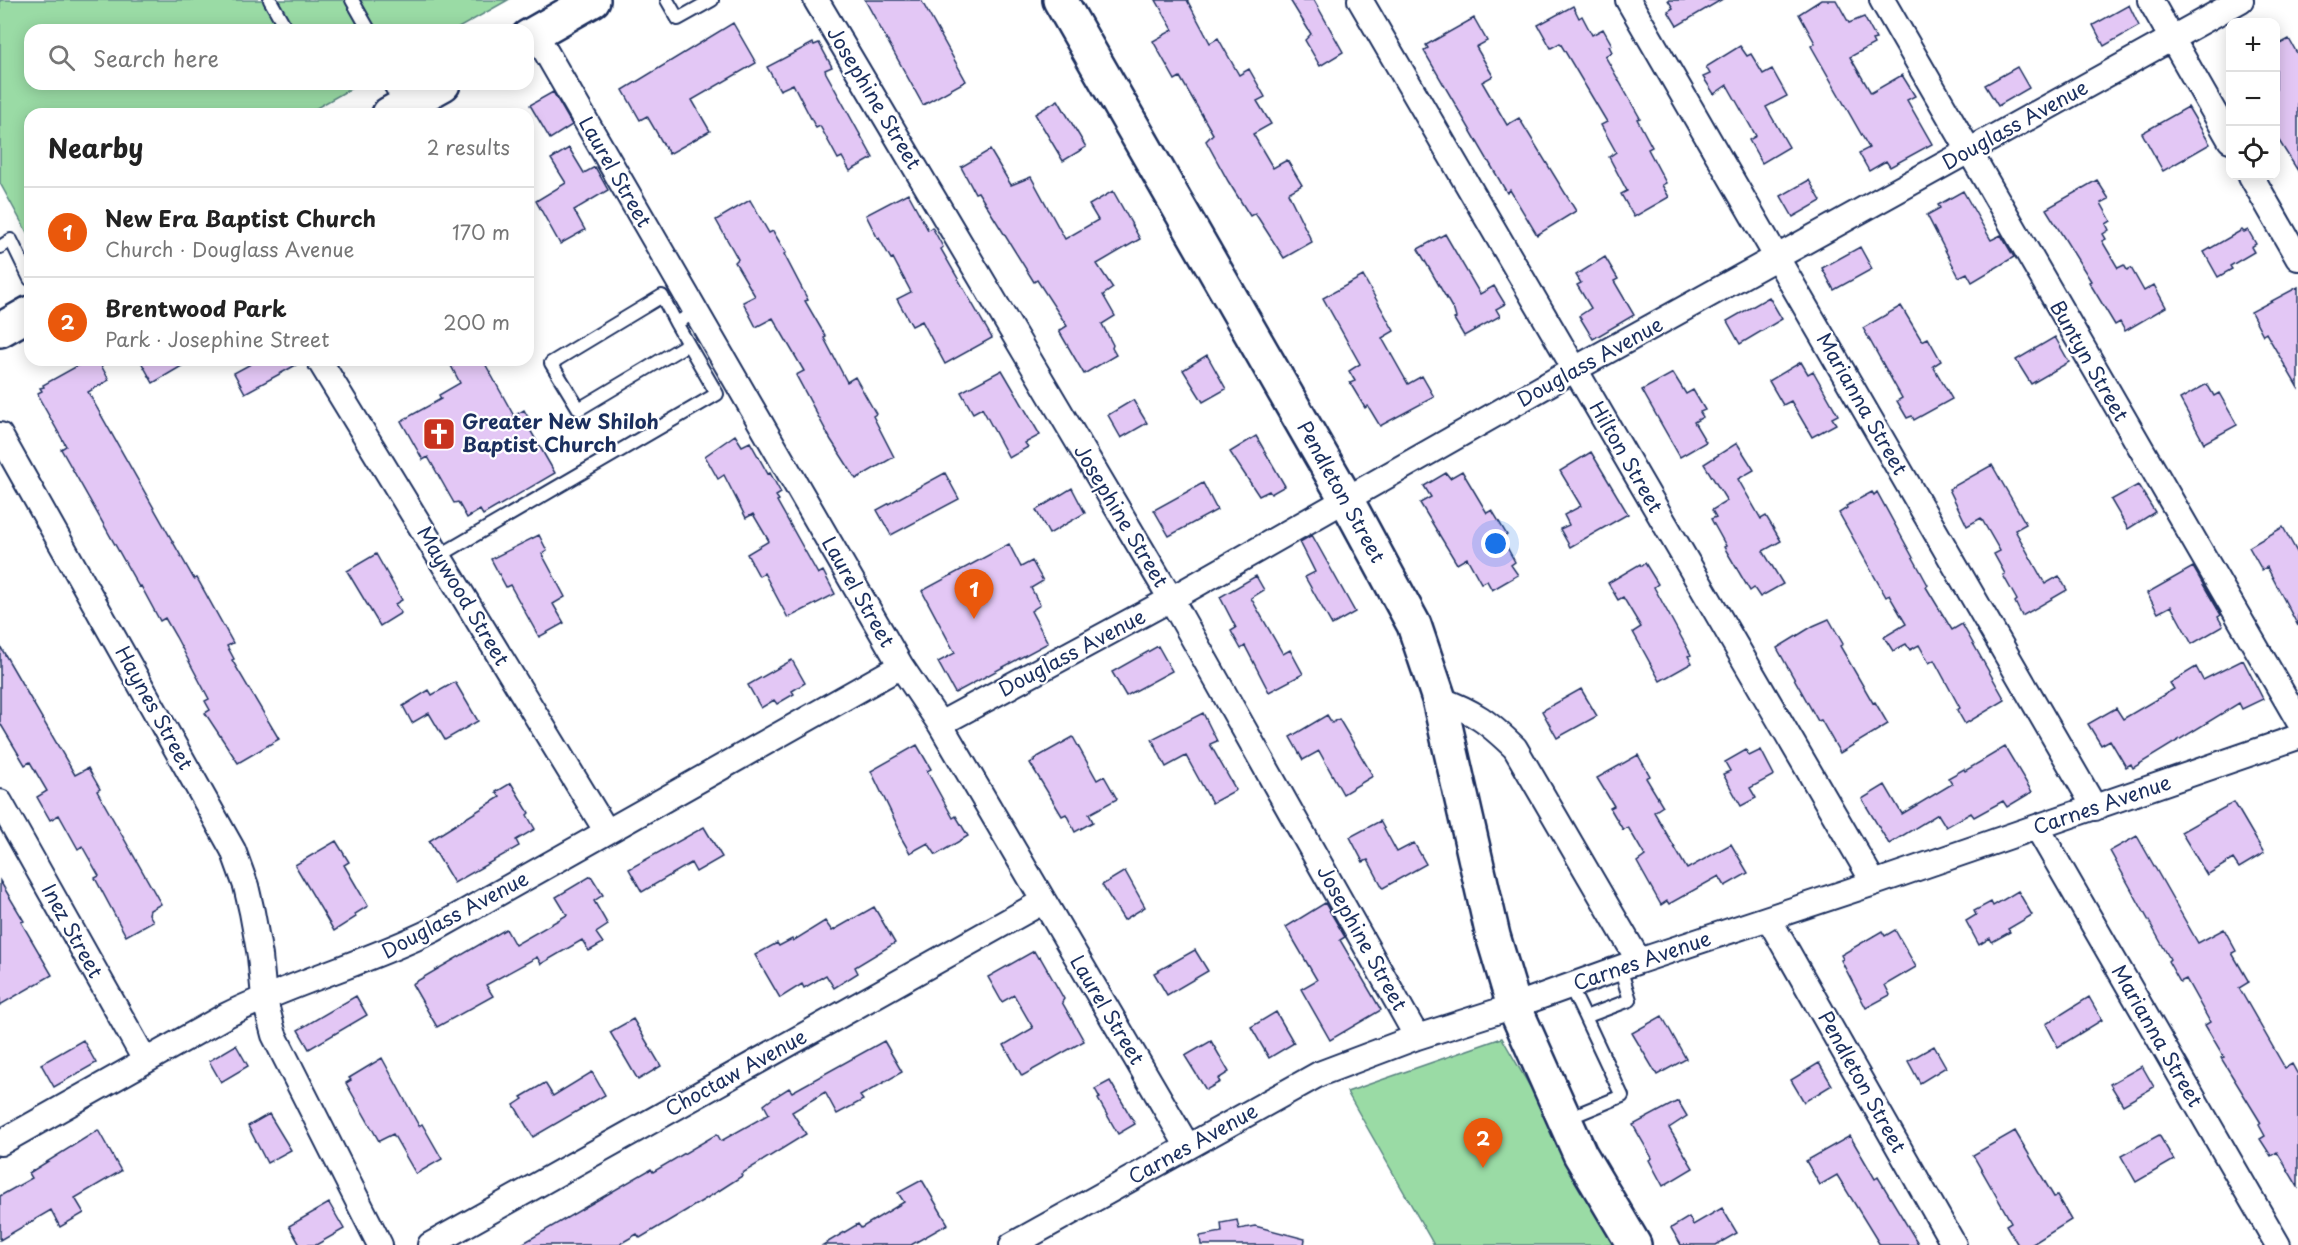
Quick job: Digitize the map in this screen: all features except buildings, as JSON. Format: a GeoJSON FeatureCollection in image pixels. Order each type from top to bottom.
{"type":"FeatureCollection","features":[{"type":"Feature","properties":{"kind":"main road"},"geometry":{"type":"LineString","coordinates":[[534,33],[593,0]]}},
{"type":"Feature","properties":{"kind":"main road","name":"Pendleton Street"},"geometry":{"type":"LineString","coordinates":[[1060,0],[1346,499],[1414,625],[1439,699]]}},
{"type":"Feature","properties":{"kind":"main road"},"geometry":{"type":"LineString","coordinates":[[394,102],[427,90]]}},
{"type":"Feature","properties":{"kind":"main road"},"geometry":{"type":"LineString","coordinates":[[0,330],[24,316]]}},
{"type":"Feature","properties":{"kind":"main road"},"geometry":{"type":"LineString","coordinates":[[1439,699],[1493,936],[1514,1006],[1580,1154],[1634,1245]]}},
{"type":"Feature","properties":{"kind":"street","name":"Josephine Street"},"geometry":{"type":"LineString","coordinates":[[816,0],[1171,599],[1417,1037]]}},
{"type":"Feature","properties":{"kind":"street","name":"Hilton Street"},"geometry":{"type":"LineString","coordinates":[[1360,0],[1874,883]]}},
{"type":"Feature","properties":{"kind":"street","name":"Marianna Street"},"geometry":{"type":"LineString","coordinates":[[1628,0],[2095,808]]}},
{"type":"Feature","properties":{"kind":"street","name":"Buntyn Street"},"geometry":{"type":"LineString","coordinates":[[1882,0],[2298,720]]}},
{"type":"Feature","properties":{"kind":"street"},"geometry":{"type":"LineString","coordinates":[[2150,0],[2226,133]]}},
{"type":"Feature","properties":{"kind":"street","name":"Douglass Avenue"},"geometry":{"type":"LineString","coordinates":[[940,724],[1171,599],[1575,369],[2241,0]]}},
{"type":"Feature","properties":{"kind":"street","name":"Laurel Street"},"geometry":{"type":"LineString","coordinates":[[534,40],[686,318],[901,666],[940,724],[1042,902],[1188,1147]]}},
{"type":"Feature","properties":{"kind":"street"},"geometry":{"type":"LineString","coordinates":[[2253,180],[2298,258]]}},
{"type":"Feature","properties":{"kind":"street","name":"Maywood Street"},"geometry":{"type":"LineString","coordinates":[[323,366],[607,832]]}},
{"type":"Feature","properties":{"kind":"street","name":"Haynes Street"},"geometry":{"type":"LineString","coordinates":[[0,435],[233,850],[246,886],[252,912],[264,997]]}},
{"type":"Feature","properties":{"kind":"street","name":"Douglass Avenue"},"geometry":{"type":"LineString","coordinates":[[0,1143],[227,1015],[264,997],[396,948],[433,930],[901,666]]}},
{"type":"Feature","properties":{"kind":"street"},"geometry":{"type":"LineString","coordinates":[[1439,699],[1461,707],[1486,721],[1515,748],[1630,964]]}},
{"type":"Feature","properties":{"kind":"street","name":"Carnes Avenue"},"geometry":{"type":"LineString","coordinates":[[1011,1245],[1319,1074],[1417,1037],[2095,808],[2298,736]]}},
{"type":"Feature","properties":{"kind":"street","name":"Inez Street"},"geometry":{"type":"LineString","coordinates":[[0,802],[145,1060]]}},
{"type":"Feature","properties":{"kind":"street","name":"Marianna Street"},"geometry":{"type":"LineString","coordinates":[[2037,827],[2278,1245]]}},
{"type":"Feature","properties":{"kind":"street","name":"Choctaw Avenue"},"geometry":{"type":"LineString","coordinates":[[430,1245],[1042,902]]}},
{"type":"Feature","properties":{"kind":"street","name":"Pendleton Street"},"geometry":{"type":"LineString","coordinates":[[1769,919],[1954,1245]]}},
{"type":"Feature","properties":{"kind":"street"},"geometry":{"type":"LineString","coordinates":[[264,997],[274,1035],[380,1245]]}},
{"type":"Feature","properties":{"kind":"lane"},"geometry":{"type":"LineString","coordinates":[[270,0],[284,24]]}},
{"type":"Feature","properties":{"kind":"lane"},"geometry":{"type":"LineString","coordinates":[[352,0],[366,24]]}},
{"type":"Feature","properties":{"kind":"lane"},"geometry":{"type":"LineString","coordinates":[[667,0],[678,19],[712,0]]}},
{"type":"Feature","properties":{"kind":"lane"},"geometry":{"type":"LineString","coordinates":[[0,247],[11,240],[24,267]]}},
{"type":"Feature","properties":{"kind":"lane"},"geometry":{"type":"LineString","coordinates":[[439,556],[717,394],[688,344],[686,318],[662,296],[551,363],[579,409],[688,344]]}},
{"type":"Feature","properties":{"kind":"lane"},"geometry":{"type":"LineString","coordinates":[[1584,1017],[1630,1000],[1630,964]]}},
{"type":"Feature","properties":{"kind":"lane"},"geometry":{"type":"LineString","coordinates":[[1565,1120],[1622,1096],[1570,986]]}},
{"type":"Feature","properties":{"kind":"green space"},"geometry":{"type":"Polygon","coordinates":[[[0,0],[508,0],[466,24],[24,24],[24,90],[348,90],[317,108],[24,108],[24,227],[0,183],[0,0]]]}},
{"type":"Feature","properties":{"kind":"green space"},"geometry":{"type":"Polygon","coordinates":[[[1502,1038],[1621,1245],[1434,1245],[1347,1092],[1502,1038]]]}},
{"type":"Feature","properties":{"kind":"place","name":"Greater New Shiloh Baptist Church"},"geometry":{"type":"Point","coordinates":[439,434]}},
{"type":"Feature","properties":{"kind":"place","name":"New Era Baptist Church"},"geometry":{"type":"Point","coordinates":[974,619]}},
{"type":"Feature","properties":{"kind":"place","name":"Brentwood Park"},"geometry":{"type":"Point","coordinates":[1483,1168]}}]}
